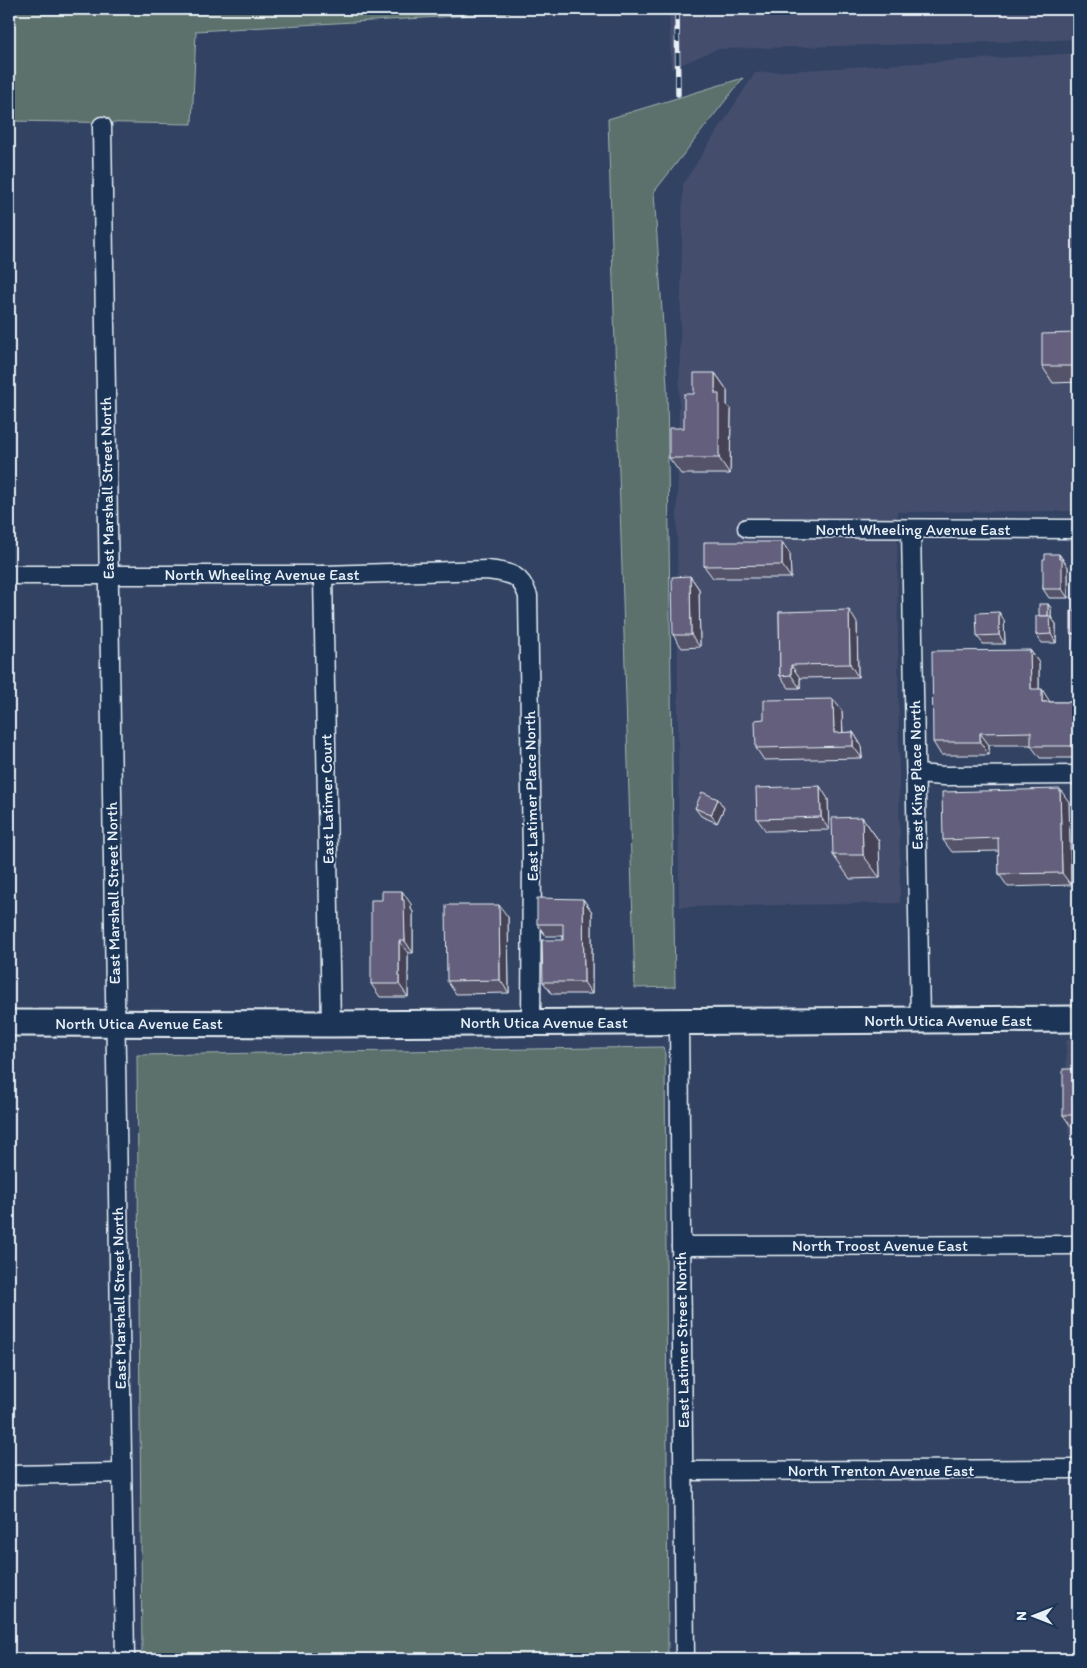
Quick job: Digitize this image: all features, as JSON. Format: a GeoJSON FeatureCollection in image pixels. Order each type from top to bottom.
{"type":"FeatureCollection","features":[{"type":"Feature","properties":{"kind":"main road","name":"North Utica Avenue East"},"geometry":{"type":"LineString","coordinates":[[9,1023],[331,1024],[1078,1019]]}},
{"type":"Feature","properties":{"kind":"street","name":"East Marshall Street North"},"geometry":{"type":"LineString","coordinates":[[102,126],[125,1659]]}},
{"type":"Feature","properties":{"kind":"street","name":"North Wheeling Avenue East"},"geometry":{"type":"LineString","coordinates":[[747,528],[1078,529]]}},
{"type":"Feature","properties":{"kind":"street","name":"East King Place North"},"geometry":{"type":"LineString","coordinates":[[911,529],[920,1020]]}},
{"type":"Feature","properties":{"kind":"street","name":"North Wheeling Avenue East"},"geometry":{"type":"LineString","coordinates":[[9,575],[323,575],[487,570],[515,576]]}},
{"type":"Feature","properties":{"kind":"street","name":"East Latimer Court"},"geometry":{"type":"LineString","coordinates":[[323,575],[331,1024]]}},
{"type":"Feature","properties":{"kind":"street","name":"East Latimer Place North"},"geometry":{"type":"LineString","coordinates":[[515,576],[524,584],[528,596],[532,854],[531,1022]]}},
{"type":"Feature","properties":{"kind":"street"},"geometry":{"type":"LineString","coordinates":[[916,774],[944,776],[1078,775]]}},
{"type":"Feature","properties":{"kind":"street","name":"East Latimer Street North"},"geometry":{"type":"LineString","coordinates":[[679,1021],[685,1659]]}},
{"type":"Feature","properties":{"kind":"street","name":"North Troost Avenue East"},"geometry":{"type":"LineString","coordinates":[[681,1246],[1078,1245]]}},
{"type":"Feature","properties":{"kind":"street","name":"North Trenton Avenue East"},"geometry":{"type":"LineString","coordinates":[[683,1471],[1078,1469]]}},
{"type":"Feature","properties":{"kind":"street"},"geometry":{"type":"LineString","coordinates":[[9,1474],[122,1473]]}},
{"type":"Feature","properties":{"kind":"shaded area"},"geometry":{"type":"Polygon","coordinates":[[[669,9],[1078,9],[1078,39],[717,49],[671,69],[669,9]]]}},
{"type":"Feature","properties":{"kind":"shaded area"},"geometry":{"type":"Polygon","coordinates":[[[1078,53],[1078,511],[897,512],[900,903],[679,907],[677,512],[683,184],[755,73],[1078,53]]]}},
{"type":"Feature","properties":{"kind":"shaded area"},"geometry":{"type":"Polygon","coordinates":[[[1066,1039],[1078,1039],[1078,1134],[1068,1134],[1066,1039]]]}},
{"type":"Feature","properties":{"kind":"green space"},"geometry":{"type":"Polygon","coordinates":[[[9,9],[510,9],[510,13],[196,31],[192,124],[9,121],[9,9]]]}},
{"type":"Feature","properties":{"kind":"green space"},"geometry":{"type":"Polygon","coordinates":[[[743,78],[654,192],[667,385],[675,987],[635,988],[608,119],[743,78]]]}},
{"type":"Feature","properties":{"kind":"green space"},"geometry":{"type":"Polygon","coordinates":[[[663,1047],[665,1053],[668,1659],[142,1659],[137,1055],[663,1047]]]}},
{"type":"Feature","properties":{"kind":"building"},"geometry":{"type":"Polygon","coordinates":[[[1078,333],[1078,366],[1042,366],[1042,334],[1078,333]]]}},
{"type":"Feature","properties":{"kind":"building"},"geometry":{"type":"Polygon","coordinates":[[[694,373],[715,373],[715,394],[719,394],[719,458],[669,458],[669,428],[684,428],[684,394],[694,394],[694,373]]]}},
{"type":"Feature","properties":{"kind":"building"},"geometry":{"type":"Polygon","coordinates":[[[704,542],[782,542],[782,565],[704,566],[704,542]]]}},
{"type":"Feature","properties":{"kind":"building"},"geometry":{"type":"Polygon","coordinates":[[[1045,554],[1059,554],[1059,559],[1062,559],[1062,589],[1043,589],[1043,559],[1045,559],[1045,554]]]}},
{"type":"Feature","properties":{"kind":"building"},"geometry":{"type":"Polygon","coordinates":[[[690,576],[691,635],[673,635],[672,577],[690,576]]]}},
{"type":"Feature","properties":{"kind":"building"},"geometry":{"type":"Polygon","coordinates":[[[1039,604],[1048,604],[1048,616],[1039,616],[1039,604]]]}},
{"type":"Feature","properties":{"kind":"building"},"geometry":{"type":"Polygon","coordinates":[[[849,610],[850,664],[791,665],[791,675],[780,676],[779,612],[849,610]]]}},
{"type":"Feature","properties":{"kind":"building"},"geometry":{"type":"Polygon","coordinates":[[[1071,611],[1078,611],[1078,634],[1071,634],[1071,611]]]}},
{"type":"Feature","properties":{"kind":"building"},"geometry":{"type":"Polygon","coordinates":[[[999,612],[999,635],[977,636],[976,613],[999,612]]]}},
{"type":"Feature","properties":{"kind":"building"},"geometry":{"type":"Polygon","coordinates":[[[1036,616],[1050,616],[1051,634],[1036,635],[1036,616]]]}},
{"type":"Feature","properties":{"kind":"building"},"geometry":{"type":"Polygon","coordinates":[[[1030,650],[1031,689],[1042,689],[1042,702],[1078,702],[1078,746],[1031,746],[1031,732],[980,733],[980,742],[933,742],[932,651],[1030,650]]]}},
{"type":"Feature","properties":{"kind":"building"},"geometry":{"type":"Polygon","coordinates":[[[833,699],[834,733],[853,732],[853,746],[756,748],[755,720],[764,719],[764,700],[833,699]]]}},
{"type":"Feature","properties":{"kind":"building"},"geometry":{"type":"Polygon","coordinates":[[[820,786],[821,817],[757,819],[756,788],[820,786]]]}},
{"type":"Feature","properties":{"kind":"building"},"geometry":{"type":"Polygon","coordinates":[[[1060,789],[1062,873],[999,874],[998,838],[943,840],[942,792],[1060,789]]]}},
{"type":"Feature","properties":{"kind":"building"},"geometry":{"type":"Polygon","coordinates":[[[702,792],[718,799],[711,815],[695,808],[702,792]]]}},
{"type":"Feature","properties":{"kind":"building"},"geometry":{"type":"Polygon","coordinates":[[[862,817],[863,855],[833,855],[832,818],[862,817]]]}},
{"type":"Feature","properties":{"kind":"building"},"geometry":{"type":"Polygon","coordinates":[[[382,891],[402,891],[402,900],[404,900],[405,941],[399,941],[399,984],[371,984],[371,900],[382,900],[382,891]]]}},
{"type":"Feature","properties":{"kind":"building"},"geometry":{"type":"Polygon","coordinates":[[[537,898],[583,899],[584,982],[543,982],[542,940],[563,940],[563,924],[537,924],[537,898]]]}},
{"type":"Feature","properties":{"kind":"building"},"geometry":{"type":"Polygon","coordinates":[[[446,905],[499,905],[500,980],[447,981],[446,905]]]}},
{"type":"Feature","properties":{"kind":"building"},"geometry":{"type":"Polygon","coordinates":[[[1063,1069],[1078,1069],[1078,1115],[1063,1115],[1063,1069]]]}},
{"type":"Feature","properties":{"kind":"railway"},"geometry":{"type":"LineString","coordinates":[[677,9],[678,94]]}}]}
